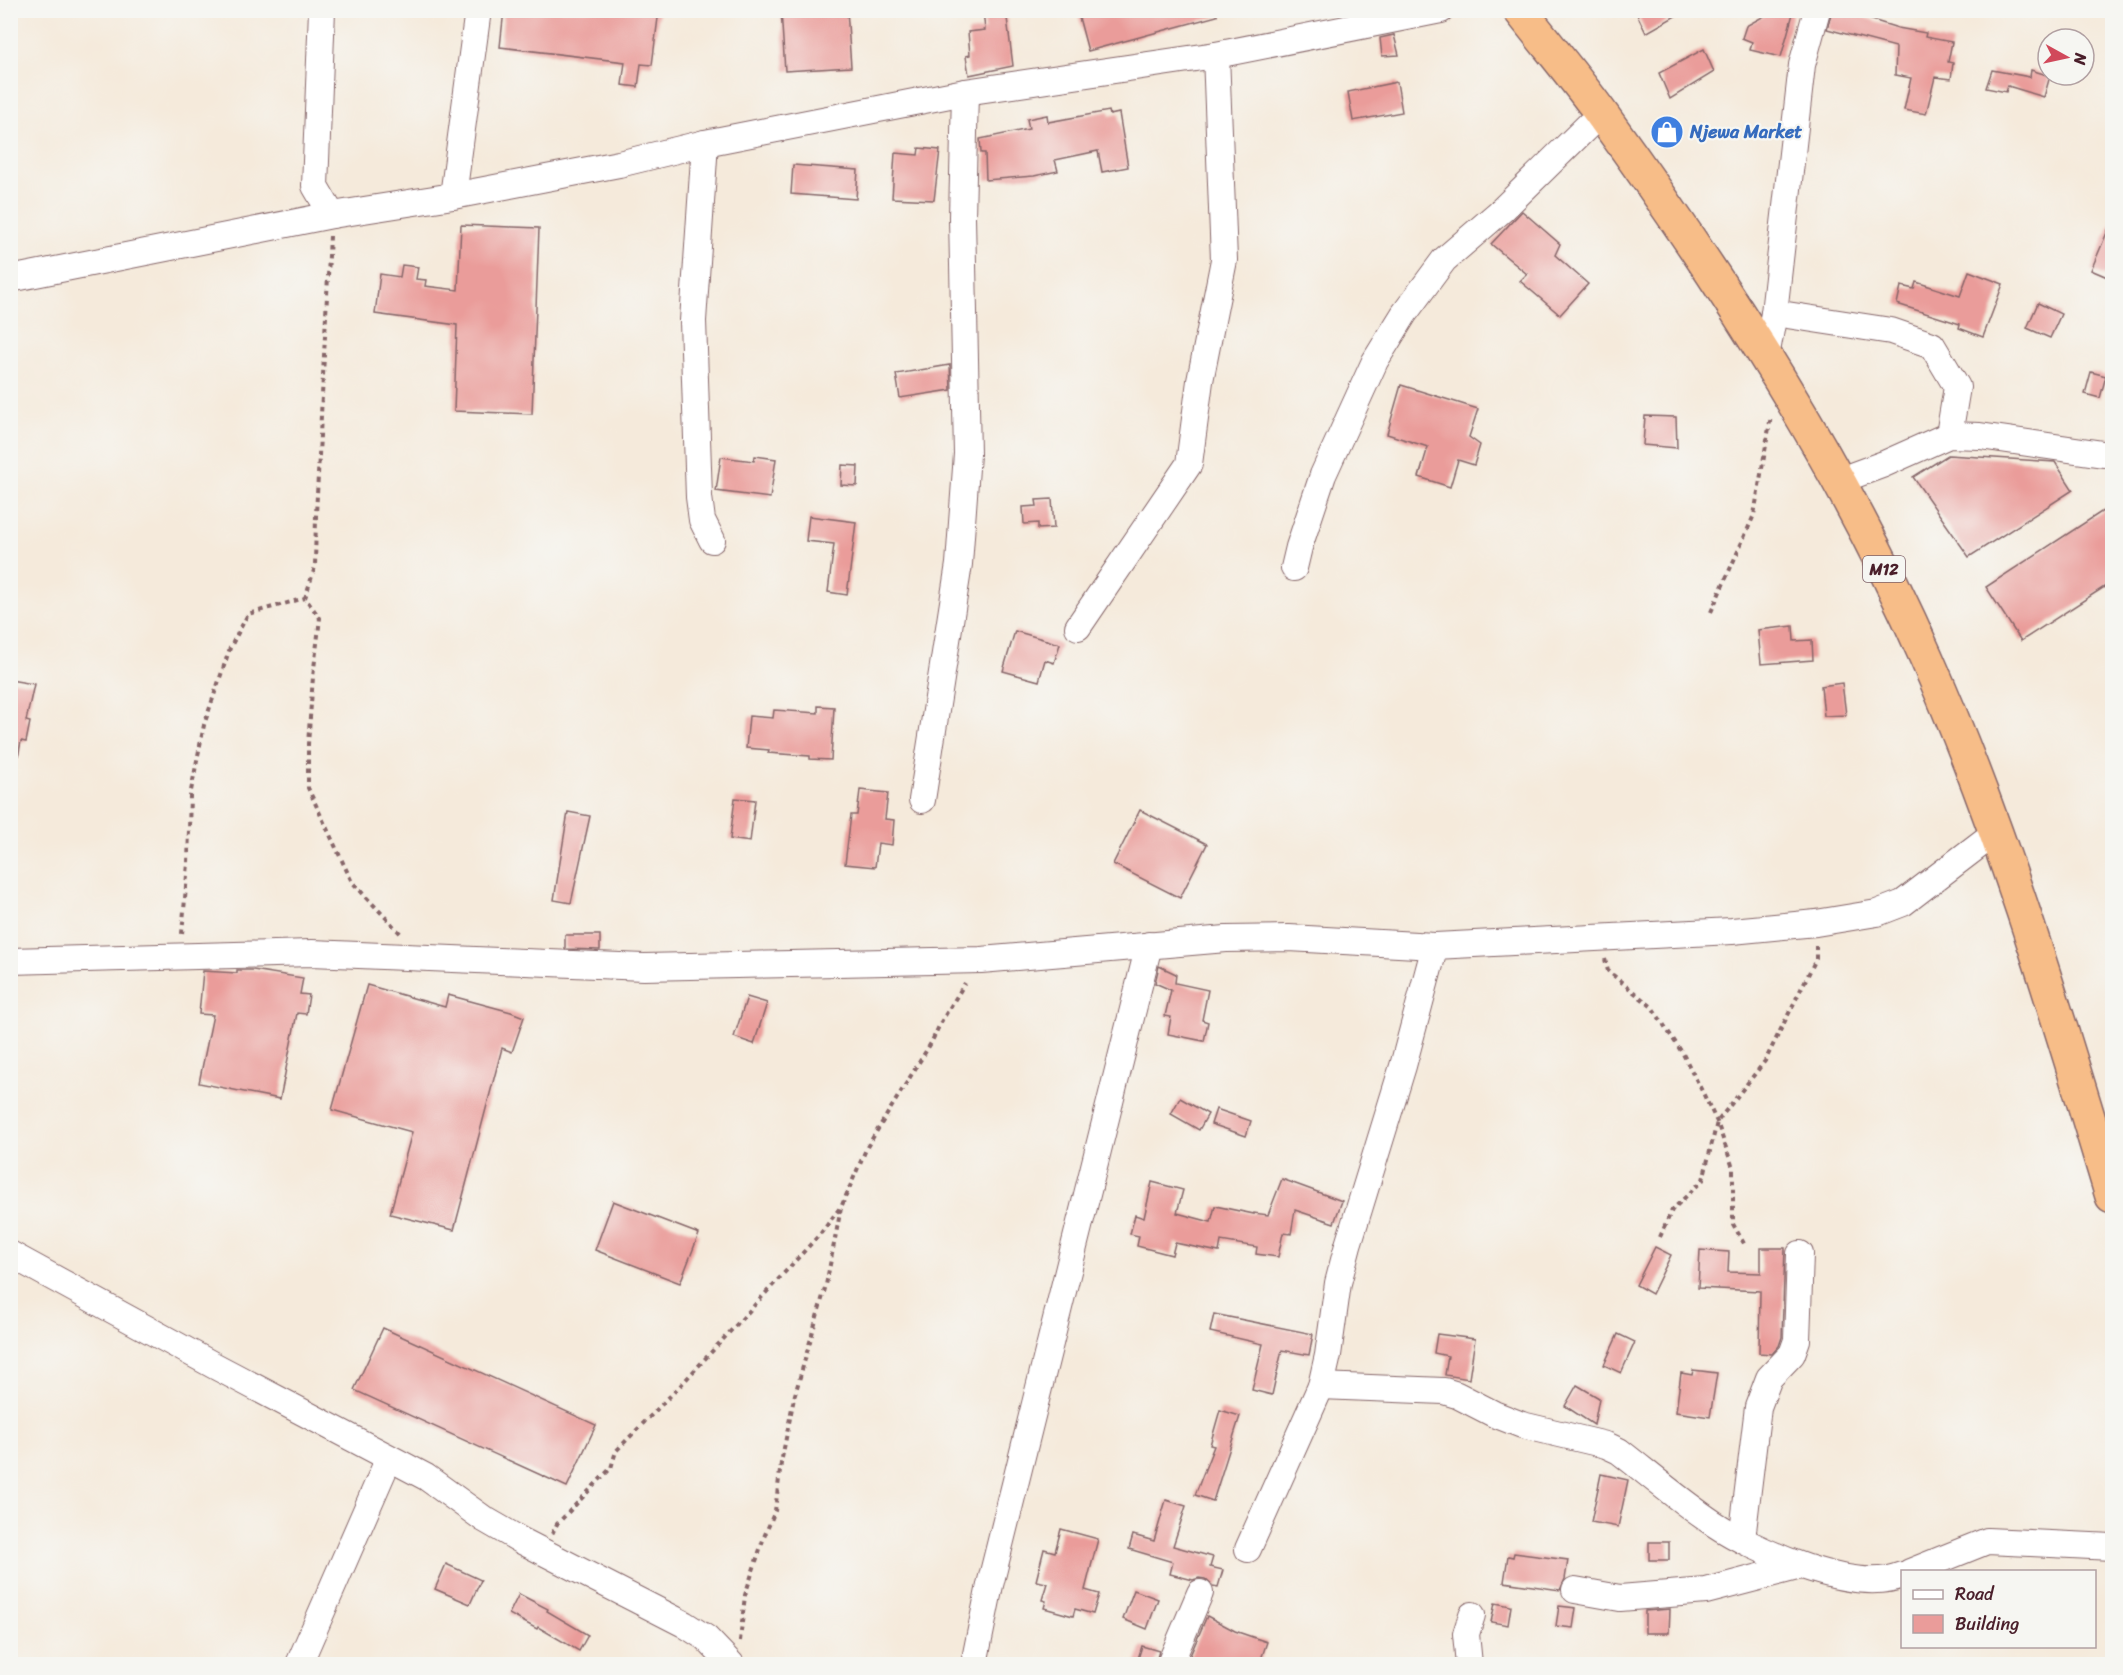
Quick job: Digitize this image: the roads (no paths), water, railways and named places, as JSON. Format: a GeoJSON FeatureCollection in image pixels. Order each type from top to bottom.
{"type":"FeatureCollection","features":[{"type":"Feature","properties":{"kind":"highway","name":"M12"},"geometry":{"type":"LineString","coordinates":[[1520,10],[1601,113],[1711,269],[1772,367],[1838,481],[1888,577],[1925,656],[1996,832],[2112,1189]]}},
{"type":"Feature","properties":{"kind":"street"},"geometry":{"type":"LineString","coordinates":[[322,10],[315,186],[332,215]]}},
{"type":"Feature","properties":{"kind":"street"},"geometry":{"type":"LineString","coordinates":[[453,196],[478,10]]}},
{"type":"Feature","properties":{"kind":"street"},"geometry":{"type":"LineString","coordinates":[[10,279],[332,215],[453,196],[620,164],[705,143],[965,92],[1216,55],[1441,10]]}},
{"type":"Feature","properties":{"kind":"street"},"geometry":{"type":"LineString","coordinates":[[1772,367],[1774,313],[1802,65],[1817,10]]}},
{"type":"Feature","properties":{"kind":"street"},"geometry":{"type":"LineString","coordinates":[[1078,627],[1189,464],[1200,381],[1224,260],[1216,55]]}},
{"type":"Feature","properties":{"kind":"street"},"geometry":{"type":"LineString","coordinates":[[922,800],[959,564],[967,454],[962,217],[965,92]]}},
{"type":"Feature","properties":{"kind":"street"},"geometry":{"type":"LineString","coordinates":[[1294,568],[1323,475],[1375,361],[1404,315],[1444,260],[1502,210],[1601,113]]}},
{"type":"Feature","properties":{"kind":"street"},"geometry":{"type":"LineString","coordinates":[[705,143],[693,321],[699,497],[702,520],[712,540]]}},
{"type":"Feature","properties":{"kind":"street"},"geometry":{"type":"LineString","coordinates":[[1774,313],[1891,331],[1932,345],[1957,387],[1949,435]]}},
{"type":"Feature","properties":{"kind":"street"},"geometry":{"type":"LineString","coordinates":[[1838,481],[1884,464],[1949,435],[1980,436],[2103,454]]}},
{"type":"Feature","properties":{"kind":"street"},"geometry":{"type":"LineString","coordinates":[[10,961],[312,953],[644,967],[981,960],[1226,939],[1288,938],[1435,945],[1732,931],[1816,923],[1877,913],[1903,903],[1996,832]]}},
{"type":"Feature","properties":{"kind":"street"},"geometry":{"type":"LineString","coordinates":[[974,1665],[990,1585],[1016,1490],[1149,945]]}},
{"type":"Feature","properties":{"kind":"street"},"geometry":{"type":"LineString","coordinates":[[1248,1549],[1321,1386],[1341,1273],[1403,1066],[1435,945]]}},
{"type":"Feature","properties":{"kind":"street"},"geometry":{"type":"LineString","coordinates":[[10,1254],[426,1477],[483,1519],[684,1624],[736,1655]]}},
{"type":"Feature","properties":{"kind":"street"},"geometry":{"type":"LineString","coordinates":[[1742,1539],[1758,1407],[1769,1378],[1792,1354],[1797,1340],[1800,1254]]}},
{"type":"Feature","properties":{"kind":"street"},"geometry":{"type":"LineString","coordinates":[[1321,1386],[1444,1391],[1457,1395],[1522,1425],[1606,1445],[1618,1451],[1714,1524],[1801,1566],[1870,1581],[1889,1580],[1901,1575]]}},
{"type":"Feature","properties":{"kind":"street"},"geometry":{"type":"LineString","coordinates":[[299,1665],[389,1458]]}},
{"type":"Feature","properties":{"kind":"street"},"geometry":{"type":"LineString","coordinates":[[1915,1570],[1987,1540],[2112,1547]]}},
{"type":"Feature","properties":{"kind":"street"},"geometry":{"type":"LineString","coordinates":[[1575,1590],[1620,1598],[1706,1591],[1801,1566]]}},
{"type":"Feature","properties":{"kind":"street"},"geometry":{"type":"LineString","coordinates":[[1170,1665],[1200,1593]]}},
{"type":"Feature","properties":{"kind":"street"},"geometry":{"type":"LineString","coordinates":[[1469,1665],[1466,1634],[1472,1614]]}},
{"type":"Feature","properties":{"kind":"place","name":"Njewa Market"},"geometry":{"type":"Point","coordinates":[1667,132]}}]}
